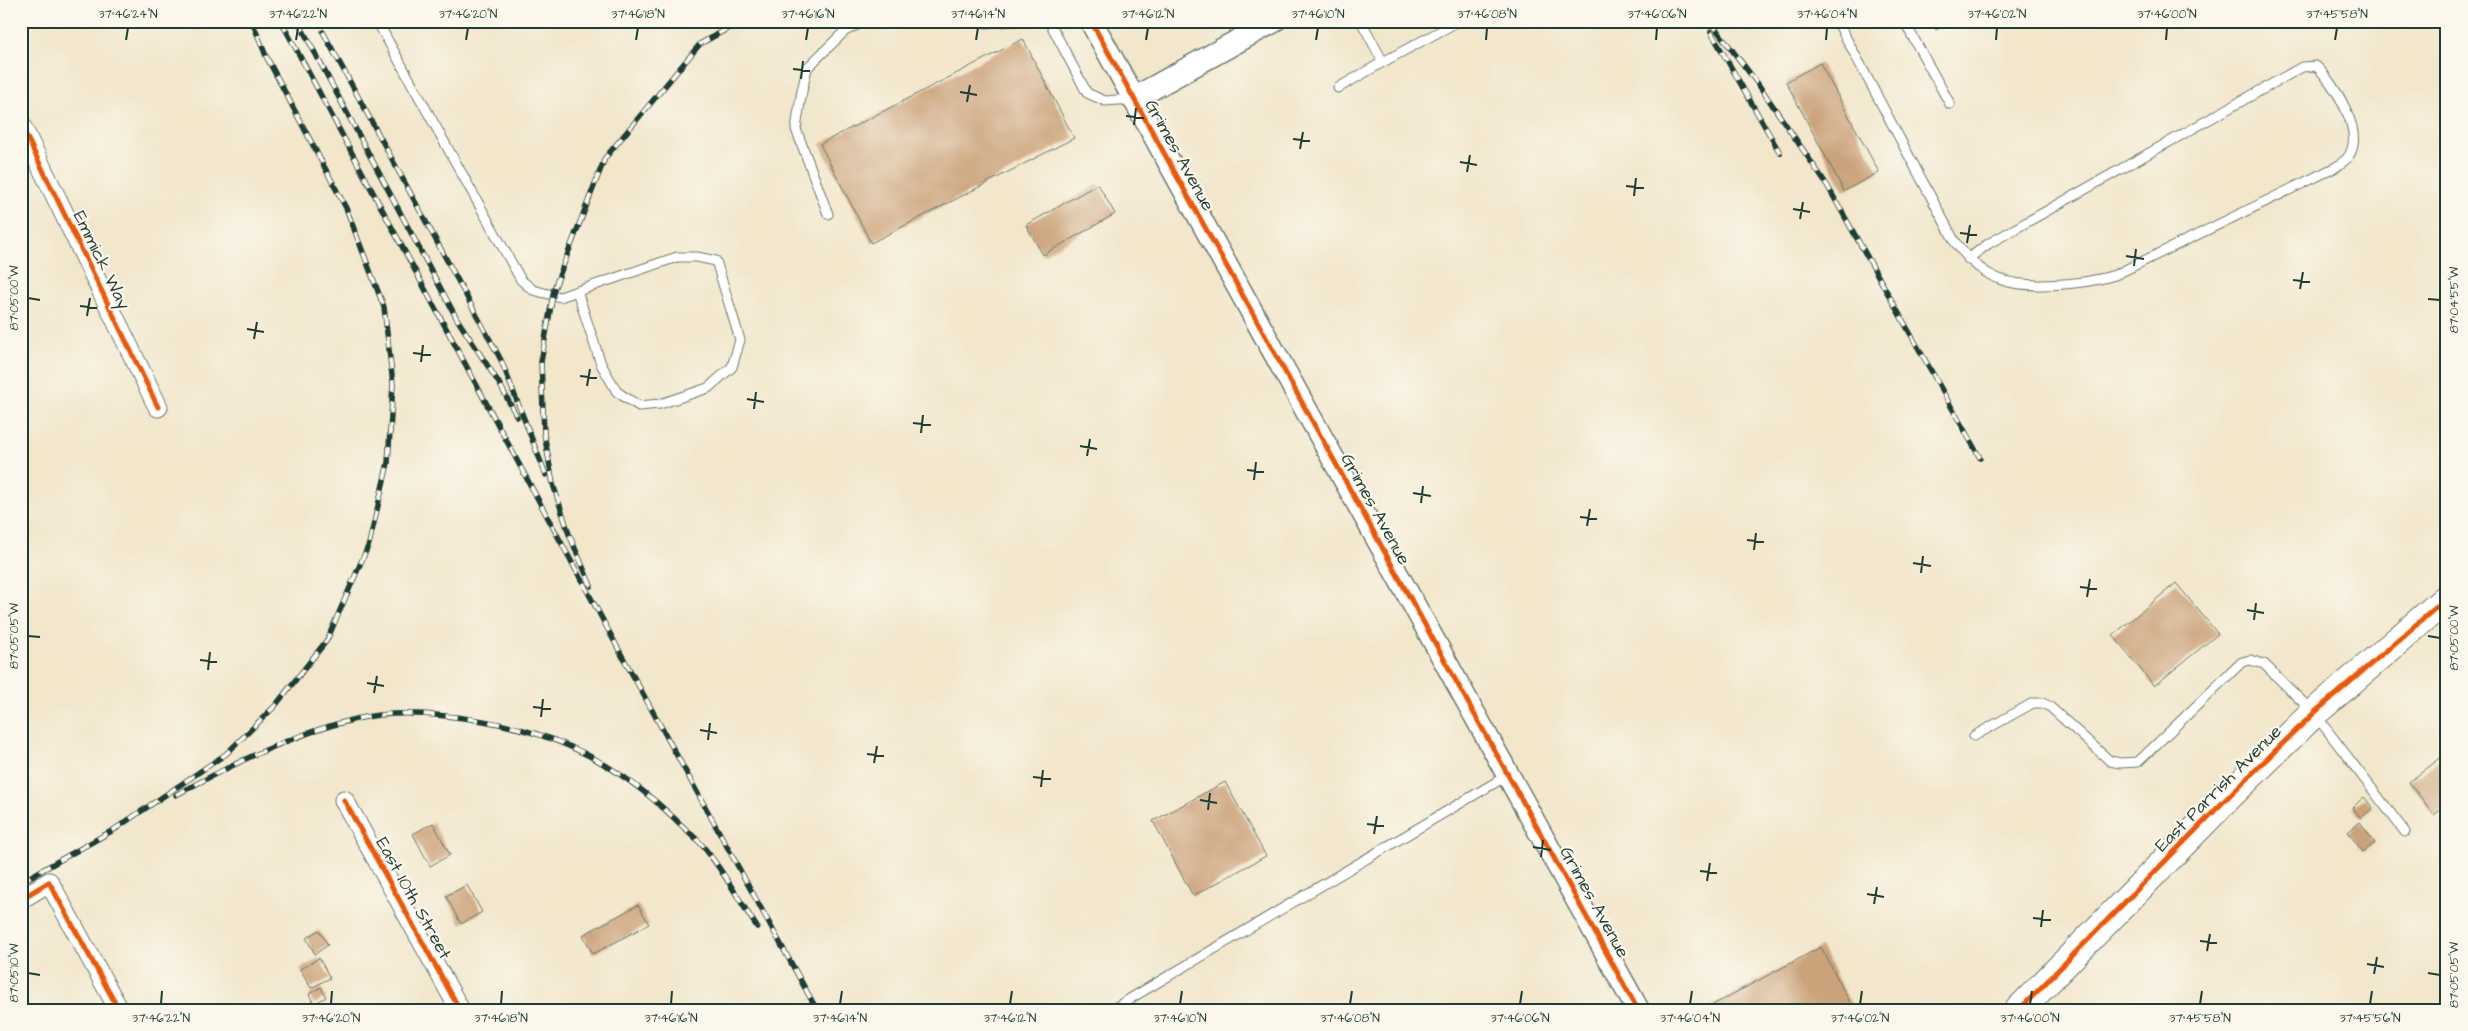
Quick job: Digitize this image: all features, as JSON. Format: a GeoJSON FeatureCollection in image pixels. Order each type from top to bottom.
{"type":"FeatureCollection","features":[{"type":"Feature","properties":{"kind":"main road","name":"East Parrish Avenue"},"geometry":{"type":"LineString","coordinates":[[2019,1010],[2224,800],[2314,713],[2447,598]]}},
{"type":"Feature","properties":{"kind":"street","name":"Grimes Avenue"},"geometry":{"type":"LineString","coordinates":[[1091,21],[1638,1010]]}},
{"type":"Feature","properties":{"kind":"street"},"geometry":{"type":"LineString","coordinates":[[1133,99],[1274,21]]}},
{"type":"Feature","properties":{"kind":"street","name":"Emmick Way"},"geometry":{"type":"LineString","coordinates":[[21,125],[158,408]]}},
{"type":"Feature","properties":{"kind":"street","name":"East 10th Street"},"geometry":{"type":"LineString","coordinates":[[344,800],[460,1010]]}},
{"type":"Feature","properties":{"kind":"street"},"geometry":{"type":"LineString","coordinates":[[21,899],[49,882],[119,1010]]}},
{"type":"Feature","properties":{"kind":"lane"},"geometry":{"type":"LineString","coordinates":[[377,21],[522,280],[533,290],[560,297],[577,291],[677,257],[697,257],[716,261],[740,340],[732,367],[708,388],[660,404],[639,406],[617,392],[601,364],[577,291]]}},
{"type":"Feature","properties":{"kind":"lane"},"geometry":{"type":"LineString","coordinates":[[828,214],[796,129],[800,96],[807,68],[845,31],[865,21]]}},
{"type":"Feature","properties":{"kind":"lane"},"geometry":{"type":"LineString","coordinates":[[985,21],[986,23],[1016,21]]}},
{"type":"Feature","properties":{"kind":"lane"},"geometry":{"type":"LineString","coordinates":[[1049,21],[1087,93],[1105,101],[1133,99]]}},
{"type":"Feature","properties":{"kind":"lane"},"geometry":{"type":"LineString","coordinates":[[1361,21],[1383,62]]}},
{"type":"Feature","properties":{"kind":"lane"},"geometry":{"type":"LineString","coordinates":[[1338,88],[1459,21]]}},
{"type":"Feature","properties":{"kind":"lane"},"geometry":{"type":"LineString","coordinates":[[1837,21],[1944,225],[1968,259],[1999,279],[2025,284],[2102,279],[2115,274],[2336,168],[2348,157],[2353,146],[2354,128],[2328,77],[2316,66],[2302,67],[1988,244],[1968,259]]}},
{"type":"Feature","properties":{"kind":"lane"},"geometry":{"type":"LineString","coordinates":[[1904,21],[1950,104]]}},
{"type":"Feature","properties":{"kind":"lane"},"geometry":{"type":"LineString","coordinates":[[1974,736],[2033,703],[2042,703],[2049,706],[2110,761],[2120,763],[2138,762],[2242,662],[2250,660],[2264,664],[2314,713],[2405,832]]}},
{"type":"Feature","properties":{"kind":"lane"},"geometry":{"type":"LineString","coordinates":[[1111,1010],[1508,775]]}},
{"type":"Feature","properties":{"kind":"building"},"geometry":{"type":"Polygon","coordinates":[[[1932,21],[1952,21],[1936,30],[1932,21]]]}},
{"type":"Feature","properties":{"kind":"building"},"geometry":{"type":"Polygon","coordinates":[[[1023,39],[1074,138],[871,243],[820,144],[1023,39]]]}},
{"type":"Feature","properties":{"kind":"building"},"geometry":{"type":"Polygon","coordinates":[[[1820,63],[1879,172],[1844,191],[1786,82],[1820,63]]]}},
{"type":"Feature","properties":{"kind":"building"},"geometry":{"type":"Polygon","coordinates":[[[1098,184],[1115,214],[1043,255],[1026,225],[1098,184]]]}},
{"type":"Feature","properties":{"kind":"building"},"geometry":{"type":"Polygon","coordinates":[[[2176,583],[2218,634],[2154,686],[2113,635],[2176,583]]]}},
{"type":"Feature","properties":{"kind":"building"},"geometry":{"type":"Polygon","coordinates":[[[2447,753],[2447,805],[2434,815],[2409,782],[2447,753]]]}},
{"type":"Feature","properties":{"kind":"building"},"geometry":{"type":"Polygon","coordinates":[[[1225,782],[1266,856],[1193,896],[1153,821],[1225,782]]]}},
{"type":"Feature","properties":{"kind":"building"},"geometry":{"type":"Polygon","coordinates":[[[2364,797],[2373,808],[2361,818],[2352,808],[2364,797]]]}},
{"type":"Feature","properties":{"kind":"building"},"geometry":{"type":"Polygon","coordinates":[[[2360,822],[2375,843],[2363,852],[2348,832],[2360,822]]]}},
{"type":"Feature","properties":{"kind":"building"},"geometry":{"type":"Polygon","coordinates":[[[433,823],[450,855],[430,866],[413,834],[433,823]]]}},
{"type":"Feature","properties":{"kind":"building"},"geometry":{"type":"Polygon","coordinates":[[[467,885],[482,912],[461,924],[446,896],[467,885]]]}},
{"type":"Feature","properties":{"kind":"building"},"geometry":{"type":"Polygon","coordinates":[[[638,905],[649,924],[593,954],[583,935],[638,905]]]}},
{"type":"Feature","properties":{"kind":"building"},"geometry":{"type":"Polygon","coordinates":[[[319,930],[328,945],[315,954],[306,938],[319,930]]]}},
{"type":"Feature","properties":{"kind":"building"},"geometry":{"type":"Polygon","coordinates":[[[1821,947],[1854,1010],[1703,1010],[1821,947]]]}},
{"type":"Feature","properties":{"kind":"building"},"geometry":{"type":"Polygon","coordinates":[[[319,958],[330,978],[311,988],[300,969],[319,958]]]}},
{"type":"Feature","properties":{"kind":"building"},"geometry":{"type":"Polygon","coordinates":[[[321,987],[326,997],[314,1004],[309,994],[321,987]]]}},
{"type":"Feature","properties":{"kind":"railway"},"geometry":{"type":"LineString","coordinates":[[112,831],[226,754],[275,706],[327,640],[369,544],[388,463],[393,384],[384,307],[346,208],[266,56],[252,21]]}},
{"type":"Feature","properties":{"kind":"railway"},"geometry":{"type":"LineString","coordinates":[[281,21],[620,652],[817,1010]]}},
{"type":"Feature","properties":{"kind":"railway"},"geometry":{"type":"LineString","coordinates":[[298,21],[457,319],[499,383],[517,417]]}},
{"type":"Feature","properties":{"kind":"railway"},"geometry":{"type":"LineString","coordinates":[[591,586],[569,534],[553,484],[544,433],[541,362],[554,289],[605,158],[700,44],[741,21]]}},
{"type":"Feature","properties":{"kind":"railway"},"geometry":{"type":"LineString","coordinates":[[1710,21],[1758,84],[1827,185],[1980,458]]}},
{"type":"Feature","properties":{"kind":"railway"},"geometry":{"type":"LineString","coordinates":[[323,32],[501,360],[546,475]]}},
{"type":"Feature","properties":{"kind":"railway"},"geometry":{"type":"LineString","coordinates":[[1711,32],[1780,153]]}},
{"type":"Feature","properties":{"kind":"railway"},"geometry":{"type":"LineString","coordinates":[[176,795],[241,761],[286,741],[356,719],[378,715],[435,715],[480,720],[511,727],[541,735],[570,746],[624,777],[649,796],[702,845],[724,875],[757,927]]}},
{"type":"Feature","properties":{"kind":"railway"},"geometry":{"type":"LineString","coordinates":[[21,882],[117,828]]}},
{"type":"Feature","properties":{"kind":"cycle path"},"geometry":{"type":"LineString","coordinates":[[1091,21],[1638,1010]]}},
{"type":"Feature","properties":{"kind":"cycle path"},"geometry":{"type":"LineString","coordinates":[[21,125],[158,407]]}},
{"type":"Feature","properties":{"kind":"cycle path"},"geometry":{"type":"LineString","coordinates":[[2019,1010],[2231,794],[2314,713],[2447,598]]}},
{"type":"Feature","properties":{"kind":"cycle path"},"geometry":{"type":"LineString","coordinates":[[344,800],[460,1010]]}},
{"type":"Feature","properties":{"kind":"cycle path"},"geometry":{"type":"LineString","coordinates":[[21,899],[49,882],[119,1010]]}}]}
